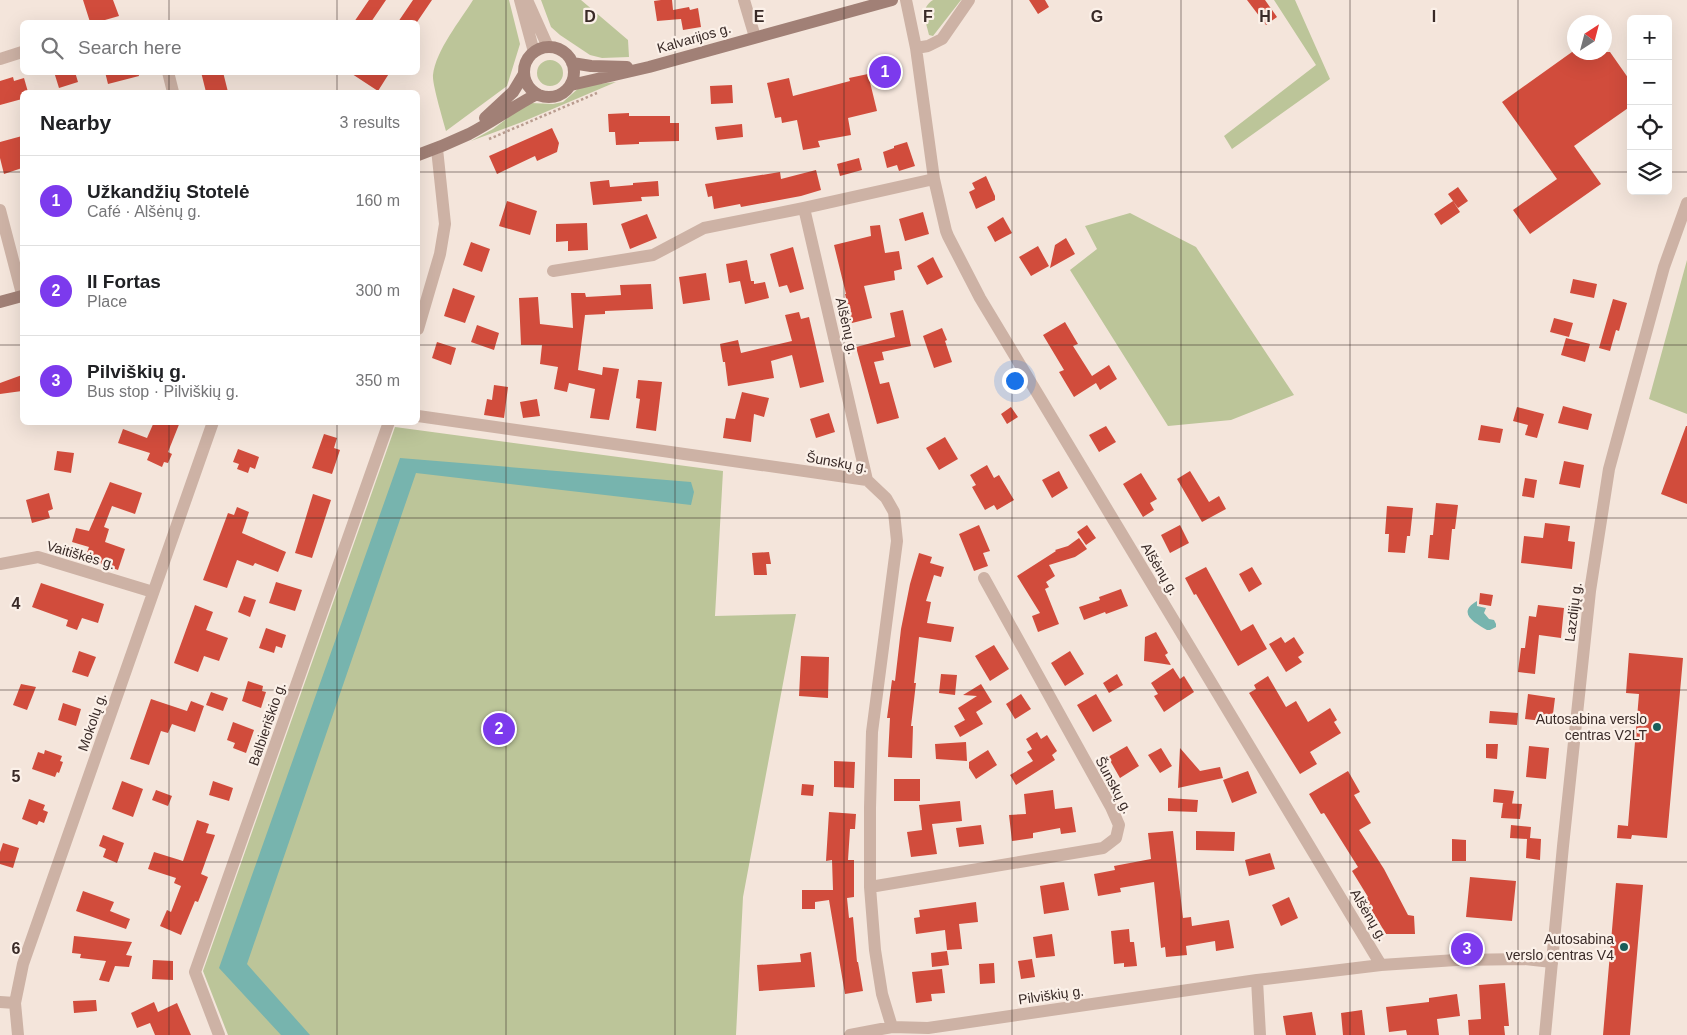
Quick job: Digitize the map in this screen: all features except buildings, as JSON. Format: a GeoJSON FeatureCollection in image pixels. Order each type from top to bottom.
{"type":"FeatureCollection","features":[{"type":"Feature","properties":{"kind":"main road","name":"Kalvarijos g."},"geometry":{"type":"LineString","coordinates":[[571,85],[649,67],[892,0]]}},
{"type":"Feature","properties":{"kind":"main road"},"geometry":{"type":"LineString","coordinates":[[548,47],[563,51],[572,63],[574,70],[571,85],[560,95],[544,97],[531,89],[526,82],[524,74],[528,58],[534,52],[548,47]]}},
{"type":"Feature","properties":{"kind":"main road","name":"Kalvarijos g."},"geometry":{"type":"LineString","coordinates":[[572,63],[590,66],[649,67]]}},
{"type":"Feature","properties":{"kind":"main road"},"geometry":{"type":"LineString","coordinates":[[468,134],[514,92],[524,74]]}},
{"type":"Feature","properties":{"kind":"main road"},"geometry":{"type":"LineString","coordinates":[[420,154],[468,134],[537,94]]}},
{"type":"Feature","properties":{"kind":"main road"},"geometry":{"type":"LineString","coordinates":[[0,302],[20,296]]}},
{"type":"Feature","properties":{"kind":"street"},"geometry":{"type":"LineString","coordinates":[[520,0],[534,52]]}},
{"type":"Feature","properties":{"kind":"street"},"geometry":{"type":"LineString","coordinates":[[527,0],[548,47]]}},
{"type":"Feature","properties":{"kind":"street"},"geometry":{"type":"LineString","coordinates":[[744,0],[755,37]]}},
{"type":"Feature","properties":{"kind":"street","name":"Alšėnų g."},"geometry":{"type":"LineString","coordinates":[[906,0],[916,48],[934,179],[946,231],[980,298],[1381,965]]}},
{"type":"Feature","properties":{"kind":"street"},"geometry":{"type":"LineString","coordinates":[[916,48],[928,46],[942,39],[969,0]]}},
{"type":"Feature","properties":{"kind":"street"},"geometry":{"type":"LineString","coordinates":[[0,58],[20,53]]}},
{"type":"Feature","properties":{"kind":"street"},"geometry":{"type":"LineString","coordinates":[[169,75],[172,90]]}},
{"type":"Feature","properties":{"kind":"street"},"geometry":{"type":"LineString","coordinates":[[420,322],[440,254],[445,224],[437,148]]}},
{"type":"Feature","properties":{"kind":"street"},"geometry":{"type":"LineString","coordinates":[[553,271],[653,255],[704,228],[934,179]]}},
{"type":"Feature","properties":{"kind":"street","name":"Lazdijų g."},"geometry":{"type":"LineString","coordinates":[[1545,1035],[1590,591],[1609,469],[1662,276],[1687,203]]}},
{"type":"Feature","properties":{"kind":"street","name":"Alšėnų g."},"geometry":{"type":"LineString","coordinates":[[804,208],[867,480]]}},
{"type":"Feature","properties":{"kind":"street"},"geometry":{"type":"LineString","coordinates":[[0,210],[20,287]]}},
{"type":"Feature","properties":{"kind":"street","name":"Šunskų g."},"geometry":{"type":"LineString","coordinates":[[420,416],[867,480],[886,498],[894,512],[897,541],[872,732],[870,887],[875,950],[882,994],[892,1028]]}},
{"type":"Feature","properties":{"kind":"street","name":"Mokolų g."},"geometry":{"type":"LineString","coordinates":[[18,1035],[15,1003],[23,964],[212,425]]}},
{"type":"Feature","properties":{"kind":"street","name":"Balbieriškio g."},"geometry":{"type":"LineString","coordinates":[[219,1035],[195,972],[388,425]]}},
{"type":"Feature","properties":{"kind":"street","name":"Vaitiškės g."},"geometry":{"type":"LineString","coordinates":[[0,564],[38,557],[153,592]]}},
{"type":"Feature","properties":{"kind":"street","name":"Šunskų g."},"geometry":{"type":"LineString","coordinates":[[870,887],[1103,848],[1116,838],[1119,825],[1111,807],[984,578]]}},
{"type":"Feature","properties":{"kind":"street","name":"Pilviškių g."},"geometry":{"type":"LineString","coordinates":[[850,1035],[892,1028],[929,1031],[1257,980],[1381,965],[1456,960],[1525,959],[1552,962]]}},
{"type":"Feature","properties":{"kind":"street"},"geometry":{"type":"LineString","coordinates":[[1257,980],[1260,1035]]}},
{"type":"Feature","properties":{"kind":"street"},"geometry":{"type":"LineString","coordinates":[[0,1002],[15,1003]]}},
{"type":"Feature","properties":{"kind":"path"},"geometry":{"type":"LineString","coordinates":[[489,139],[601,91]]}},
{"type":"Feature","properties":{"kind":"green space"},"geometry":{"type":"Polygon","coordinates":[[[473,0],[509,0],[520,44],[507,86],[446,131],[433,80],[435,65],[455,26],[473,0]]]}},
{"type":"Feature","properties":{"kind":"green space"},"geometry":{"type":"Polygon","coordinates":[[[541,0],[581,0],[628,40],[629,57],[602,58],[590,55],[551,27],[541,0]]]}},
{"type":"Feature","properties":{"kind":"green space"},"geometry":{"type":"Polygon","coordinates":[[[933,0],[961,0],[933,36],[929,35],[925,11],[926,7],[933,0]]]}},
{"type":"Feature","properties":{"kind":"green space"},"geometry":{"type":"Polygon","coordinates":[[[1274,0],[1295,0],[1330,79],[1232,149],[1224,136],[1316,65],[1274,0]]]}},
{"type":"Feature","properties":{"kind":"green space"},"geometry":{"type":"Polygon","coordinates":[[[550,60],[559,64],[563,73],[559,82],[550,86],[541,82],[537,73],[541,64],[550,60]]]}},
{"type":"Feature","properties":{"kind":"green space"},"geometry":{"type":"Polygon","coordinates":[[[616,82],[522,122],[471,141],[493,129],[531,103],[553,104],[563,102],[581,86],[616,82]]]}},
{"type":"Feature","properties":{"kind":"green space"},"geometry":{"type":"Polygon","coordinates":[[[1130,213],[1196,247],[1294,395],[1231,420],[1168,426],[1070,270],[1097,249],[1085,226],[1130,213]]]}},
{"type":"Feature","properties":{"kind":"green space"},"geometry":{"type":"Polygon","coordinates":[[[1687,260],[1687,414],[1649,399],[1687,260]]]}},
{"type":"Feature","properties":{"kind":"green space"},"geometry":{"type":"Polygon","coordinates":[[[395,427],[723,471],[715,616],[796,614],[743,897],[736,1035],[228,1035],[203,971],[395,427]]]}},
{"type":"Feature","properties":{"kind":"water"},"geometry":{"type":"Polygon","coordinates":[[[400,458],[691,482],[694,492],[691,505],[416,473],[247,964],[310,1035],[281,1035],[219,968],[400,458]]]}},
{"type":"Feature","properties":{"kind":"water"},"geometry":{"type":"Polygon","coordinates":[[[1477,601],[1477,606],[1486,608],[1484,613],[1489,619],[1494,620],[1496,627],[1487,630],[1470,617],[1468,610],[1477,601]]]}},
{"type":"Feature","properties":{"kind":"place","name":"Užkandžių Stotelė"},"geometry":{"type":"Point","coordinates":[885,72]}},
{"type":"Feature","properties":{"kind":"place","name":"Autosabina verslo centras V2LT"},"geometry":{"type":"Point","coordinates":[1657,727]}},
{"type":"Feature","properties":{"kind":"place","name":"II Fortas"},"geometry":{"type":"Point","coordinates":[499,729]}},
{"type":"Feature","properties":{"kind":"place","name":"Autosabina verslo centras V4"},"geometry":{"type":"Point","coordinates":[1624,947]}},
{"type":"Feature","properties":{"kind":"place","name":"Pilviškių g."},"geometry":{"type":"Point","coordinates":[1467,949]}}]}
